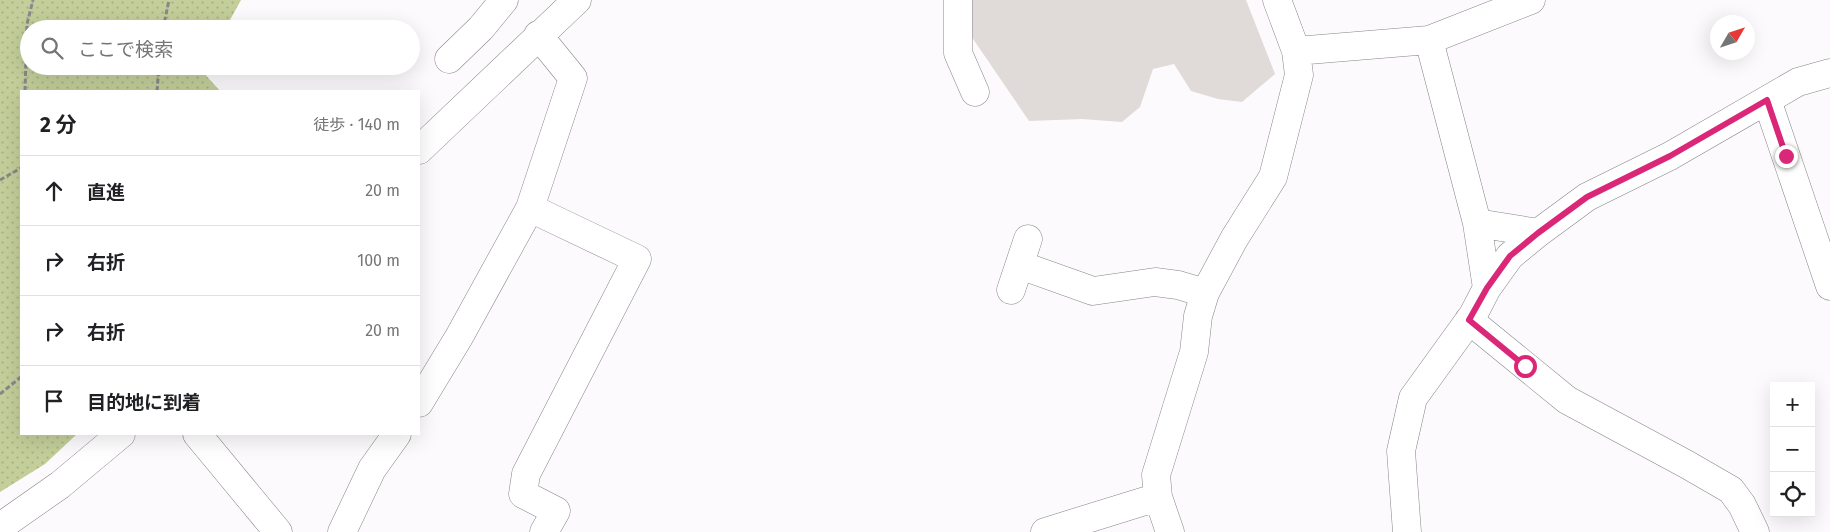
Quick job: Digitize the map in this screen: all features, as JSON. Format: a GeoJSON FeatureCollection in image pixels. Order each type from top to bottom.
{"type":"FeatureCollection","features":[{"type":"Feature","properties":{"kind":"street"},"geometry":{"type":"LineString","coordinates":[[449,58],[481,28],[504,0]]}},
{"type":"Feature","properties":{"kind":"street"},"geometry":{"type":"LineString","coordinates":[[420,149],[538,35],[578,0]]}},
{"type":"Feature","properties":{"kind":"street"},"geometry":{"type":"LineString","coordinates":[[958,0],[958,53],[975,92]]}},
{"type":"Feature","properties":{"kind":"street"},"geometry":{"type":"LineString","coordinates":[[1170,532],[1158,497],[1156,475],[1194,352],[1198,316],[1205,292],[1234,239],[1273,177],[1299,74],[1296,51],[1277,0]]}},
{"type":"Feature","properties":{"kind":"street"},"geometry":{"type":"LineString","coordinates":[[1296,51],[1429,40],[1531,0]]}},
{"type":"Feature","properties":{"kind":"street"},"geometry":{"type":"LineString","coordinates":[[420,401],[459,337],[530,208],[573,78],[538,35]]}},
{"type":"Feature","properties":{"kind":"street"},"geometry":{"type":"LineString","coordinates":[[1429,40],[1477,223],[1487,288]]}},
{"type":"Feature","properties":{"kind":"street"},"geometry":{"type":"LineString","coordinates":[[1407,532],[1401,451],[1413,398],[1469,320],[1487,288],[1510,256],[1587,197],[1670,156],[1798,82],[1830,74]]}},
{"type":"Feature","properties":{"kind":"street"},"geometry":{"type":"LineString","coordinates":[[1767,100],[1830,286]]}},
{"type":"Feature","properties":{"kind":"street"},"geometry":{"type":"LineString","coordinates":[[530,208],[637,259],[526,474],[523,494],[556,511],[544,532]]}},
{"type":"Feature","properties":{"kind":"street"},"geometry":{"type":"LineString","coordinates":[[1477,223],[1538,233]]}},
{"type":"Feature","properties":{"kind":"street"},"geometry":{"type":"LineString","coordinates":[[1011,290],[1028,239]]}},
{"type":"Feature","properties":{"kind":"street"},"geometry":{"type":"LineString","coordinates":[[1020,265],[1093,291],[1155,282],[1178,285],[1205,292]]}},
{"type":"Feature","properties":{"kind":"street"},"geometry":{"type":"LineString","coordinates":[[1469,320],[1568,400],[1731,490],[1742,505],[1755,532]]}},
{"type":"Feature","properties":{"kind":"street"},"geometry":{"type":"LineString","coordinates":[[0,527],[60,485],[120,435]]}},
{"type":"Feature","properties":{"kind":"street"},"geometry":{"type":"LineString","coordinates":[[197,435],[278,532]]}},
{"type":"Feature","properties":{"kind":"street"},"geometry":{"type":"LineString","coordinates":[[342,532],[372,469],[396,435]]}},
{"type":"Feature","properties":{"kind":"street"},"geometry":{"type":"LineString","coordinates":[[1045,532],[1158,497]]}},
{"type":"Feature","properties":{"kind":"path"},"geometry":{"type":"LineString","coordinates":[[28,20],[33,0]]}},
{"type":"Feature","properties":{"kind":"path"},"geometry":{"type":"LineString","coordinates":[[166,20],[169,0]]}},
{"type":"Feature","properties":{"kind":"path"},"geometry":{"type":"LineString","coordinates":[[25,75],[25,90]]}},
{"type":"Feature","properties":{"kind":"path"},"geometry":{"type":"LineString","coordinates":[[157,90],[158,75]]}},
{"type":"Feature","properties":{"kind":"path"},"geometry":{"type":"LineString","coordinates":[[0,180],[20,169]]}},
{"type":"Feature","properties":{"kind":"path"},"geometry":{"type":"LineString","coordinates":[[0,394],[20,378]]}},
{"type":"Feature","properties":{"kind":"green space"},"geometry":{"type":"Polygon","coordinates":[[[0,0],[241,0],[230,20],[20,20],[20,75],[206,75],[219,90],[20,90],[20,435],[76,435],[45,464],[0,492],[0,0]]]}},
{"type":"Feature","properties":{"kind":"building"},"geometry":{"type":"Polygon","coordinates":[[[970,0],[1246,0],[1275,74],[1242,102],[1218,99],[1191,91],[1174,64],[1153,69],[1140,107],[1122,122],[1082,119],[1029,121],[969,33],[970,0]]]}},
{"type":"Feature","properties":{"kind":"route"},"geometry":{"type":"LineString","coordinates":[[1525,366],[1469,320],[1487,288],[1510,256],[1538,233],[1587,197],[1670,156],[1767,100],[1786,156]]}}]}
